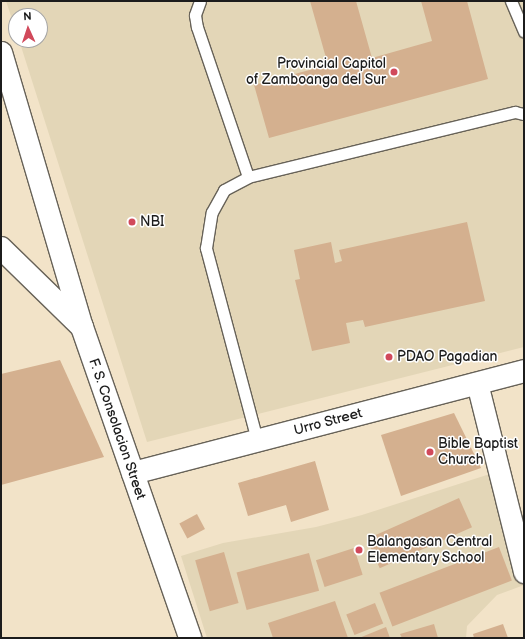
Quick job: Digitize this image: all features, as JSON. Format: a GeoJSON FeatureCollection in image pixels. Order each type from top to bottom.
{"type":"FeatureCollection","features":[{"type":"Feature","properties":{"kind":"street"},"geometry":{"type":"LineString","coordinates":[[1,52],[82,327]]}},
{"type":"Feature","properties":{"kind":"street","name":"F. S. Consolacion Street"},"geometry":{"type":"LineString","coordinates":[[1,248],[82,327],[190,638]]}},
{"type":"Feature","properties":{"kind":"street","name":"Urro Street"},"geometry":{"type":"LineString","coordinates":[[133,473],[524,371]]}},
{"type":"Feature","properties":{"kind":"street"},"geometry":{"type":"LineString","coordinates":[[477,383],[524,572]]}},
{"type":"Feature","properties":{"kind":"lane"},"geometry":{"type":"LineString","coordinates":[[200,1],[195,15],[197,27],[248,177]]}},
{"type":"Feature","properties":{"kind":"lane"},"geometry":{"type":"LineString","coordinates":[[511,1],[524,31]]}},
{"type":"Feature","properties":{"kind":"lane"},"geometry":{"type":"LineString","coordinates":[[257,440],[206,248],[212,212],[224,190],[248,177],[515,112],[524,114]]}},
{"type":"Feature","properties":{"kind":"shaded area"},"geometry":{"type":"Polygon","coordinates":[[[6,1],[524,1],[524,347],[147,442],[22,48],[48,48],[48,8],[8,8],[6,1]]]}},
{"type":"Feature","properties":{"kind":"shaded area","name":"Balangasan Central Elementary School"},"geometry":{"type":"Polygon","coordinates":[[[493,473],[524,585],[497,595],[467,626],[466,638],[207,638],[181,556],[223,543],[316,527],[362,515],[493,473]]]}},
{"type":"Feature","properties":{"kind":"building","name":"Provincial Capitol of Zamboanga del Sur"},"geometry":{"type":"Polygon","coordinates":[[[310,1],[356,1],[372,58],[432,41],[421,1],[467,1],[488,79],[269,138],[254,85],[328,65],[310,1]]]}},
{"type":"Feature","properties":{"kind":"building"},"geometry":{"type":"Polygon","coordinates":[[[467,222],[485,301],[365,327],[363,320],[346,323],[350,343],[312,351],[295,280],[300,279],[294,250],[331,242],[335,263],[342,261],[339,250],[467,222]]]}},
{"type":"Feature","properties":{"kind":"building"},"geometry":{"type":"Polygon","coordinates":[[[60,360],[104,457],[1,485],[1,374],[60,360]]]}},
{"type":"Feature","properties":{"kind":"building","name":"Bible Baptist Church"},"geometry":{"type":"Polygon","coordinates":[[[454,413],[481,468],[401,496],[381,435],[454,413]]]}},
{"type":"Feature","properties":{"kind":"building"},"geometry":{"type":"Polygon","coordinates":[[[315,461],[329,510],[291,522],[286,505],[248,516],[238,483],[315,461]]]}},
{"type":"Feature","properties":{"kind":"building"},"geometry":{"type":"Polygon","coordinates":[[[459,498],[472,527],[380,568],[367,539],[459,498]]]}},
{"type":"Feature","properties":{"kind":"building"},"geometry":{"type":"Polygon","coordinates":[[[197,514],[205,529],[187,538],[179,523],[197,514]]]}},
{"type":"Feature","properties":{"kind":"building"},"geometry":{"type":"Polygon","coordinates":[[[499,547],[512,581],[392,626],[380,593],[499,547]]]}},
{"type":"Feature","properties":{"kind":"building"},"geometry":{"type":"Polygon","coordinates":[[[354,548],[363,575],[325,587],[316,560],[354,548]]]}},
{"type":"Feature","properties":{"kind":"building"},"geometry":{"type":"Polygon","coordinates":[[[224,552],[239,603],[210,611],[195,560],[224,552]]]}},
{"type":"Feature","properties":{"kind":"building"},"geometry":{"type":"Polygon","coordinates":[[[309,553],[319,591],[247,610],[237,572],[309,553]]]}},
{"type":"Feature","properties":{"kind":"building"},"geometry":{"type":"Polygon","coordinates":[[[335,601],[348,638],[273,638],[268,623],[335,601]]]}},
{"type":"Feature","properties":{"kind":"building"},"geometry":{"type":"Polygon","coordinates":[[[375,603],[383,623],[354,635],[346,615],[375,603]]]}},
{"type":"Feature","properties":{"kind":"building"},"geometry":{"type":"Polygon","coordinates":[[[434,624],[438,638],[402,638],[400,634],[434,624]]]}},
{"type":"Feature","properties":{"kind":"building"},"geometry":{"type":"Polygon","coordinates":[[[503,624],[508,638],[474,638],[473,634],[503,624]]]}},
{"type":"Feature","properties":{"kind":"building"},"geometry":{"type":"Polygon","coordinates":[[[386,627],[390,638],[359,638],[386,627]]]}},
{"type":"Feature","properties":{"kind":"place","name":"Provincial Capitol of Zamboanga del Sur"},"geometry":{"type":"Point","coordinates":[394,72]}},
{"type":"Feature","properties":{"kind":"place","name":"NBI"},"geometry":{"type":"Point","coordinates":[132,222]}},
{"type":"Feature","properties":{"kind":"place","name":"PDAO Pagadian"},"geometry":{"type":"Point","coordinates":[389,357]}},
{"type":"Feature","properties":{"kind":"place","name":"Bible Baptist Church"},"geometry":{"type":"Point","coordinates":[430,452]}},
{"type":"Feature","properties":{"kind":"place","name":"Balangasan Central Elementary School"},"geometry":{"type":"Point","coordinates":[359,550]}}]}
